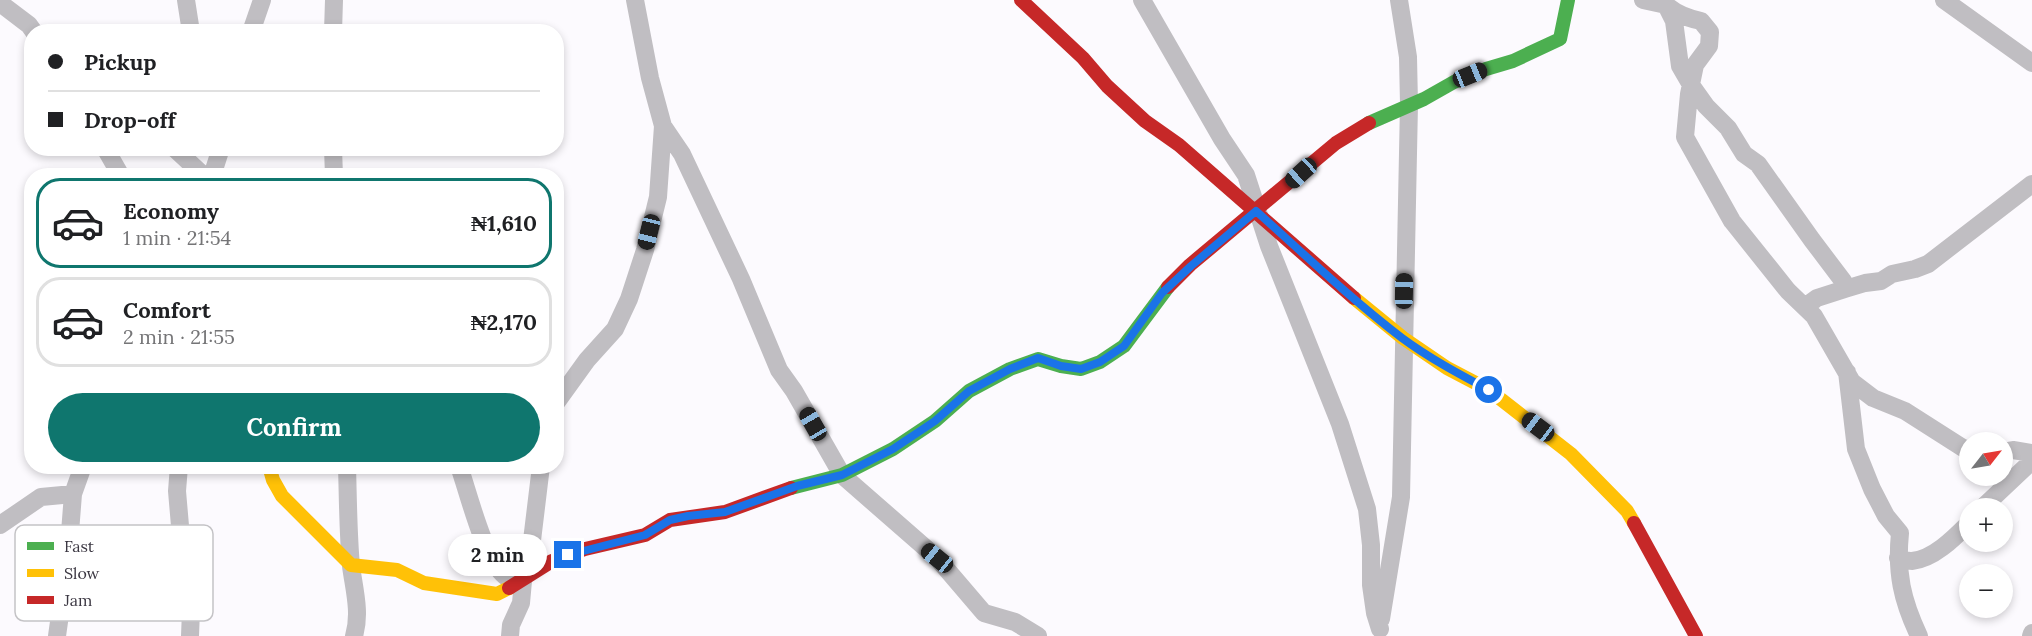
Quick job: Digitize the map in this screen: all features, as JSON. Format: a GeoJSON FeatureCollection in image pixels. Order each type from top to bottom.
{"type":"FeatureCollection","features":[{"type":"Feature","properties":{"kind":"street"},"geometry":{"type":"LineString","coordinates":[[186,0],[190,24]]}},
{"type":"Feature","properties":{"kind":"street"},"geometry":{"type":"LineString","coordinates":[[254,24],[262,0]]}},
{"type":"Feature","properties":{"kind":"street"},"geometry":{"type":"LineString","coordinates":[[333,24],[334,0]]}},
{"type":"Feature","properties":{"kind":"street"},"geometry":{"type":"LineString","coordinates":[[635,0],[650,78],[663,126],[682,154],[741,279],[779,370],[794,391],[842,475],[937,558],[984,613],[1015,622],[1038,636]]}},
{"type":"Feature","properties":{"kind":"street"},"geometry":{"type":"LineString","coordinates":[[1021,0],[1145,121],[1179,145],[1403,338],[1447,368],[1489,390],[1571,454],[1627,511],[1696,636]]}},
{"type":"Feature","properties":{"kind":"street"},"geometry":{"type":"LineString","coordinates":[[1142,0],[1222,139],[1246,175],[1256,211],[1340,424],[1367,509],[1371,545],[1371,585],[1380,633]]}},
{"type":"Feature","properties":{"kind":"street"},"geometry":{"type":"LineString","coordinates":[[1380,633],[1401,497],[1409,104],[1408,57],[1399,0]]}},
{"type":"Feature","properties":{"kind":"street"},"geometry":{"type":"LineString","coordinates":[[271,474],[282,496],[351,565],[397,570],[424,583],[497,594],[523,581],[552,561],[585,549],[645,535],[670,520],[725,512],[797,486],[842,475],[893,449],[935,421],[969,391],[1010,369],[1038,358],[1061,366],[1081,369],[1100,362],[1124,346],[1162,293],[1191,266],[1336,143],[1370,123],[1424,99],[1454,82],[1513,61],[1560,39],[1568,0]]}},
{"type":"Feature","properties":{"kind":"street"},"geometry":{"type":"LineString","coordinates":[[1643,0],[1664,3],[1689,19],[1701,21],[1710,32],[1709,46],[1695,65],[1685,129],[1688,143],[1732,221],[1788,291],[1815,316],[1852,382],[1874,398],[1905,411],[1959,445]]}},
{"type":"Feature","properties":{"kind":"street"},"geometry":{"type":"LineString","coordinates":[[1944,0],[2032,63]]}},
{"type":"Feature","properties":{"kind":"street"},"geometry":{"type":"LineString","coordinates":[[0,3],[28,24]]}},
{"type":"Feature","properties":{"kind":"street"},"geometry":{"type":"LineString","coordinates":[[1664,3],[1674,21],[1680,66],[1691,84],[1706,106],[1728,128],[1744,154],[1758,164],[1833,266],[1843,281],[1845,289]]}},
{"type":"Feature","properties":{"kind":"street"},"geometry":{"type":"LineString","coordinates":[[564,392],[587,360],[615,328],[629,299],[645,250],[658,197],[663,126]]}},
{"type":"Feature","properties":{"kind":"street"},"geometry":{"type":"LineString","coordinates":[[189,156],[210,167]]}},
{"type":"Feature","properties":{"kind":"street"},"geometry":{"type":"LineString","coordinates":[[1806,306],[1817,298],[1865,283],[1881,281],[1892,274],[1928,264],[2032,184]]}},
{"type":"Feature","properties":{"kind":"street"},"geometry":{"type":"LineString","coordinates":[[1847,370],[1856,449],[1886,516],[1900,533],[1899,581],[1919,636]]}},
{"type":"Feature","properties":{"kind":"street"},"geometry":{"type":"LineString","coordinates":[[2013,450],[2032,453]]}},
{"type":"Feature","properties":{"kind":"street"},"geometry":{"type":"LineString","coordinates":[[1993,498],[2032,461]]}},
{"type":"Feature","properties":{"kind":"street"},"geometry":{"type":"LineString","coordinates":[[71,525],[73,494],[80,474]]}},
{"type":"Feature","properties":{"kind":"street"},"geometry":{"type":"LineString","coordinates":[[178,474],[177,491],[180,525]]}},
{"type":"Feature","properties":{"kind":"street"},"geometry":{"type":"LineString","coordinates":[[347,474],[351,565],[357,601],[358,633]]}},
{"type":"Feature","properties":{"kind":"street"},"geometry":{"type":"LineString","coordinates":[[462,474],[479,530],[495,565],[506,578],[523,581]]}},
{"type":"Feature","properties":{"kind":"street"},"geometry":{"type":"LineString","coordinates":[[510,636],[511,625],[521,603],[523,581],[530,557],[540,474]]}},
{"type":"Feature","properties":{"kind":"street"},"geometry":{"type":"LineString","coordinates":[[0,525],[41,497],[73,494]]}},
{"type":"Feature","properties":{"kind":"street"},"geometry":{"type":"LineString","coordinates":[[1898,558],[1913,561],[1932,554],[1959,532]]}},
{"type":"Feature","properties":{"kind":"street"},"geometry":{"type":"LineString","coordinates":[[57,636],[59,621]]}},
{"type":"Feature","properties":{"kind":"street"},"geometry":{"type":"LineString","coordinates":[[190,636],[191,621]]}},
{"type":"Feature","properties":{"kind":"traffic: fast"},"geometry":{"type":"LineString","coordinates":[[1369,123],[1424,99],[1454,82],[1513,61],[1560,39],[1568,0]]}},
{"type":"Feature","properties":{"kind":"traffic: fast"},"geometry":{"type":"LineString","coordinates":[[791,488],[842,475],[893,449],[935,421],[969,391],[1010,369],[1038,359],[1081,369],[1100,362],[1124,346],[1168,287]]}},
{"type":"Feature","properties":{"kind":"traffic: slow"},"geometry":{"type":"LineString","coordinates":[[1354,298],[1403,338],[1447,368],[1489,390],[1571,454],[1627,511],[1634,523]]}},
{"type":"Feature","properties":{"kind":"traffic: slow"},"geometry":{"type":"LineString","coordinates":[[271,474],[282,496],[351,565],[397,570],[424,583],[497,594],[509,588]]}},
{"type":"Feature","properties":{"kind":"traffic: jam"},"geometry":{"type":"LineString","coordinates":[[1021,0],[1145,121],[1179,145],[1354,298]]}},
{"type":"Feature","properties":{"kind":"traffic: jam"},"geometry":{"type":"LineString","coordinates":[[1168,287],[1190,265],[1336,143],[1369,123]]}},
{"type":"Feature","properties":{"kind":"traffic: jam"},"geometry":{"type":"LineString","coordinates":[[509,588],[552,561],[585,549],[645,535],[670,520],[725,512],[791,488]]}},
{"type":"Feature","properties":{"kind":"traffic: jam"},"geometry":{"type":"LineString","coordinates":[[1634,523],[1696,636]]}},
{"type":"Feature","properties":{"kind":"route"},"geometry":{"type":"LineString","coordinates":[[568,555],[645,535],[670,520],[725,512],[797,486],[842,475],[893,449],[935,421],[969,391],[1010,369],[1038,358],[1061,366],[1081,369],[1100,362],[1124,346],[1162,293],[1256,211],[1304,255],[1403,338],[1447,368],[1489,390]]}}]}
